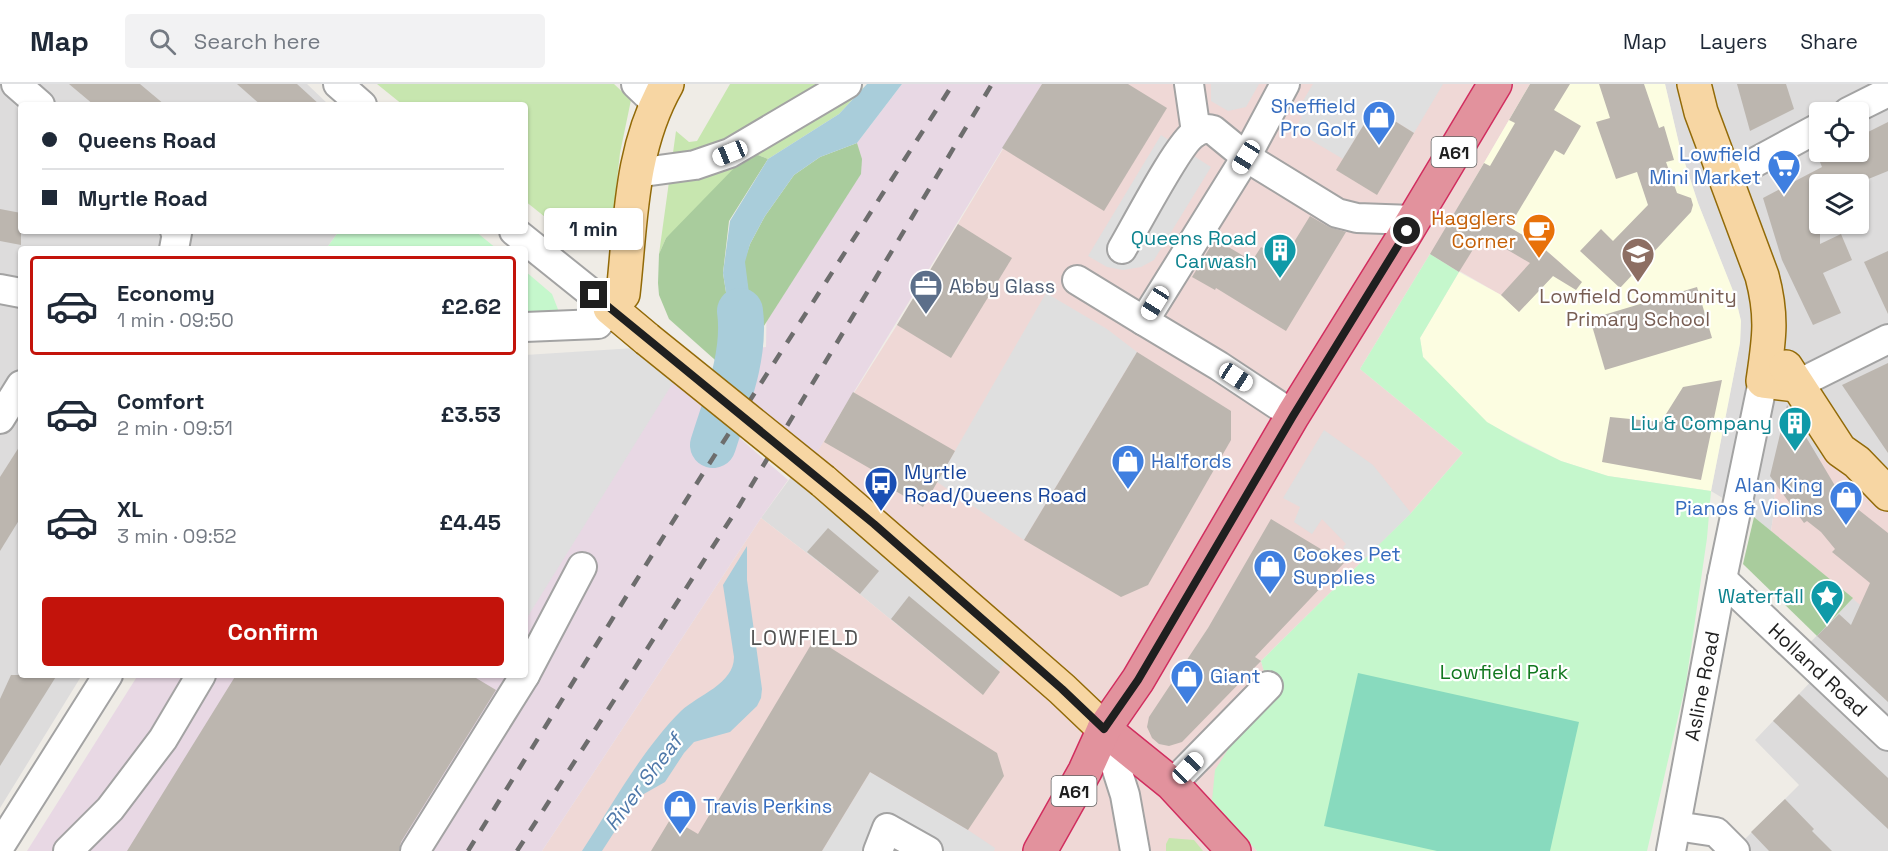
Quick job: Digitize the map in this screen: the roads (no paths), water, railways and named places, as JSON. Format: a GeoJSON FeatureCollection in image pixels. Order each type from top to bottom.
{"type":"FeatureCollection","features":[{"type":"Feature","properties":{"kind":"highway","name":"A61"},"geometry":{"type":"LineString","coordinates":[[1040,851],[1085,771],[1104,729],[1138,680],[1293,416],[1494,84]]}},
{"type":"Feature","properties":{"kind":"highway"},"geometry":{"type":"LineString","coordinates":[[1104,729],[1172,784],[1234,851]]}},
{"type":"Feature","properties":{"kind":"main road"},"geometry":{"type":"LineString","coordinates":[[1694,84],[1701,112],[1762,276],[1769,302],[1769,340],[1763,381],[1796,385]]}},
{"type":"Feature","properties":{"kind":"main road"},"geometry":{"type":"LineString","coordinates":[[653,91],[636,173],[623,294],[610,308],[823,481],[1062,689],[1104,729]]}},
{"type":"Feature","properties":{"kind":"main road"},"geometry":{"type":"LineString","coordinates":[[1769,340],[1839,450],[1857,462],[1888,494]]}},
{"type":"Feature","properties":{"kind":"street"},"geometry":{"type":"LineString","coordinates":[[16,84],[37,102]]}},
{"type":"Feature","properties":{"kind":"street"},"geometry":{"type":"LineString","coordinates":[[338,84],[359,102]]}},
{"type":"Feature","properties":{"kind":"street"},"geometry":{"type":"LineString","coordinates":[[636,173],[695,165],[730,153],[847,84]]}},
{"type":"Feature","properties":{"kind":"street"},"geometry":{"type":"LineString","coordinates":[[1189,84],[1196,132]]}},
{"type":"Feature","properties":{"kind":"street"},"geometry":{"type":"LineString","coordinates":[[1144,321],[1246,157],[1285,84]]}},
{"type":"Feature","properties":{"kind":"street"},"geometry":{"type":"LineString","coordinates":[[1122,249],[1182,148],[1196,132],[1208,129],[1213,130],[1246,157],[1325,208],[1348,217],[1413,220]]}},
{"type":"Feature","properties":{"kind":"street"},"geometry":{"type":"LineString","coordinates":[[1726,178],[1809,133]]}},
{"type":"Feature","properties":{"kind":"street"},"geometry":{"type":"LineString","coordinates":[[518,234],[610,308],[598,324],[528,327]]}},
{"type":"Feature","properties":{"kind":"street"},"geometry":{"type":"LineString","coordinates":[[1077,280],[1219,366],[1293,416]]}},
{"type":"Feature","properties":{"kind":"street"},"geometry":{"type":"LineString","coordinates":[[0,289],[18,292]]}},
{"type":"Feature","properties":{"kind":"street"},"geometry":{"type":"LineString","coordinates":[[1796,385],[1888,339]]}},
{"type":"Feature","properties":{"kind":"street","name":"Asline Road"},"geometry":{"type":"LineString","coordinates":[[1674,839],[1722,579],[1763,381]]}},
{"type":"Feature","properties":{"kind":"street"},"geometry":{"type":"LineString","coordinates":[[0,418],[18,390]]}},
{"type":"Feature","properties":{"kind":"street"},"geometry":{"type":"LineString","coordinates":[[528,669],[582,567]]}},
{"type":"Feature","properties":{"kind":"street","name":"Holland Road"},"geometry":{"type":"LineString","coordinates":[[1722,579],[1888,736]]}},
{"type":"Feature","properties":{"kind":"street"},"geometry":{"type":"LineString","coordinates":[[0,846],[106,678]]}},
{"type":"Feature","properties":{"kind":"street"},"geometry":{"type":"LineString","coordinates":[[68,851],[110,809],[163,739],[199,678]]}},
{"type":"Feature","properties":{"kind":"street"},"geometry":{"type":"LineString","coordinates":[[415,851],[523,678]]}},
{"type":"Feature","properties":{"kind":"street"},"geometry":{"type":"LineString","coordinates":[[1172,784],[1268,686]]}},
{"type":"Feature","properties":{"kind":"street"},"geometry":{"type":"LineString","coordinates":[[1104,729],[1125,795],[1135,851]]}},
{"type":"Feature","properties":{"kind":"street"},"geometry":{"type":"LineString","coordinates":[[878,851],[886,828],[928,851]]}},
{"type":"Feature","properties":{"kind":"street"},"geometry":{"type":"LineString","coordinates":[[1674,839],[1716,832],[1735,851]]}},
{"type":"Feature","properties":{"kind":"water"},"geometry":{"type":"Polygon","coordinates":[[[867,84],[902,84],[857,143],[820,157],[794,175],[765,216],[750,244],[745,262],[755,340],[742,381],[723,367],[732,331],[723,273],[730,221],[768,159],[839,114],[867,84]]]}},
{"type":"Feature","properties":{"kind":"water"},"geometry":{"type":"Polygon","coordinates":[[[747,546],[747,580],[762,689],[757,706],[730,732],[694,742],[665,782],[633,803],[602,851],[582,851],[653,743],[681,711],[722,682],[728,675],[734,657],[723,585],[747,546]]]}},
{"type":"Feature","properties":{"kind":"waterway","name":"River Sheaf"},"geometry":{"type":"LineString","coordinates":[[713,445],[738,362],[740,311]]}},
{"type":"Feature","properties":{"kind":"railway"},"geometry":{"type":"LineString","coordinates":[[468,851],[695,486],[953,84]]}},
{"type":"Feature","properties":{"kind":"railway"},"geometry":{"type":"LineString","coordinates":[[517,851],[739,506],[992,84]]}},
{"type":"Feature","properties":{"kind":"place","name":"Sheffield Pro Golf"},"geometry":{"type":"Point","coordinates":[1379,146]}},
{"type":"Feature","properties":{"kind":"place","name":"Lowfield Mini Market"},"geometry":{"type":"Point","coordinates":[1784,195]}},
{"type":"Feature","properties":{"kind":"place","name":"Hagglers Corner"},"geometry":{"type":"Point","coordinates":[1539,259]}},
{"type":"Feature","properties":{"kind":"place","name":"Queens Road Carwash"},"geometry":{"type":"Point","coordinates":[1280,279]}},
{"type":"Feature","properties":{"kind":"place","name":"Lowfield Community Primary School"},"geometry":{"type":"Point","coordinates":[1638,283]}},
{"type":"Feature","properties":{"kind":"place","name":"Abby Glass"},"geometry":{"type":"Point","coordinates":[926,315]}},
{"type":"Feature","properties":{"kind":"place","name":"Liu & Company"},"geometry":{"type":"Point","coordinates":[1795,452]}},
{"type":"Feature","properties":{"kind":"place","name":"Halfords"},"geometry":{"type":"Point","coordinates":[1128,490]}},
{"type":"Feature","properties":{"kind":"place","name":"Myrtle Road/Queens Road"},"geometry":{"type":"Point","coordinates":[881,512]}},
{"type":"Feature","properties":{"kind":"place","name":"Alan King Pianos & Violins"},"geometry":{"type":"Point","coordinates":[1846,526]}},
{"type":"Feature","properties":{"kind":"place","name":"Cookes Pet Supplies"},"geometry":{"type":"Point","coordinates":[1270,595]}},
{"type":"Feature","properties":{"kind":"place","name":"Waterfall"},"geometry":{"type":"Point","coordinates":[1827,625]}},
{"type":"Feature","properties":{"kind":"place","name":"Giant"},"geometry":{"type":"Point","coordinates":[1187,705]}},
{"type":"Feature","properties":{"kind":"place","name":"Travis Perkins"},"geometry":{"type":"Point","coordinates":[680,835]}},
{"type":"Feature","properties":{"kind":"district","name":"LOWFIELD"},"geometry":{"type":"Point","coordinates":[805,637]}},
{"type":"Feature","properties":{"kind":"park label","name":"Lowfield Park"},"geometry":{"type":"Point","coordinates":[1504,672]}}]}
